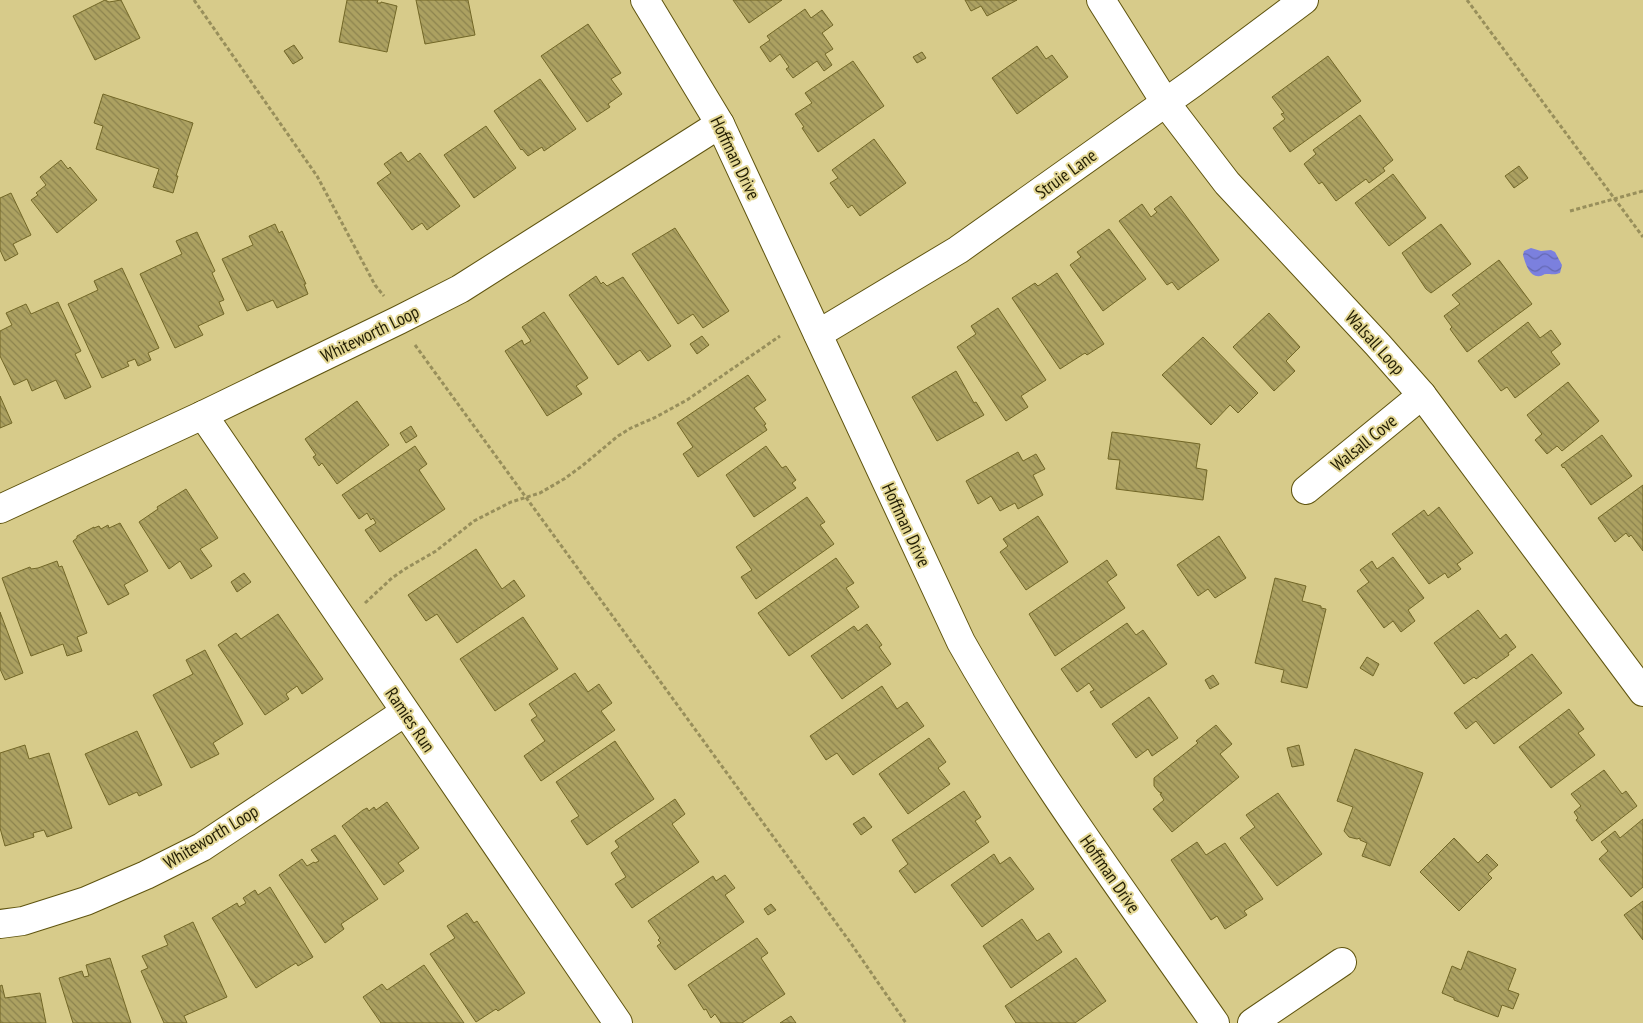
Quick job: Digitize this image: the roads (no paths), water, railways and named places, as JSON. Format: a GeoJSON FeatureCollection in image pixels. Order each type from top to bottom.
{"type":"FeatureCollection","features":[{"type":"Feature","properties":{"kind":"street","name":"Hoffman Drive"},"geometry":{"type":"LineString","coordinates":[[645,0],[720,124],[961,642],[1040,774],[1215,1023]]}},
{"type":"Feature","properties":{"kind":"street","name":"Walsall Loop"},"geometry":{"type":"LineString","coordinates":[[1101,0],[1165,102],[1227,184],[1378,345],[1422,395],[1643,692]]}},
{"type":"Feature","properties":{"kind":"street","name":"Struie Lane"},"geometry":{"type":"LineString","coordinates":[[818,334],[958,250],[1047,188],[1304,0]]}},
{"type":"Feature","properties":{"kind":"street","name":"Whiteworth Loop"},"geometry":{"type":"LineString","coordinates":[[0,508],[203,415],[460,289],[720,124]]}},
{"type":"Feature","properties":{"kind":"street","name":"Walsall Cove"},"geometry":{"type":"LineString","coordinates":[[1306,490],[1422,395]]}},
{"type":"Feature","properties":{"kind":"street","name":"Ramies Run"},"geometry":{"type":"LineString","coordinates":[[203,415],[617,1023]]}},
{"type":"Feature","properties":{"kind":"street","name":"Whiteworth Loop"},"geometry":{"type":"LineString","coordinates":[[0,924],[23,920],[86,901],[146,876],[202,847],[405,712]]}},
{"type":"Feature","properties":{"kind":"street"},"geometry":{"type":"LineString","coordinates":[[1252,1023],[1342,962]]}},
{"type":"Feature","properties":{"kind":"water"},"geometry":{"type":"Polygon","coordinates":[[[1531,248],[1555,252],[1562,265],[1560,273],[1540,276],[1533,275],[1528,269],[1523,255],[1524,251],[1531,248]]]}}]}
